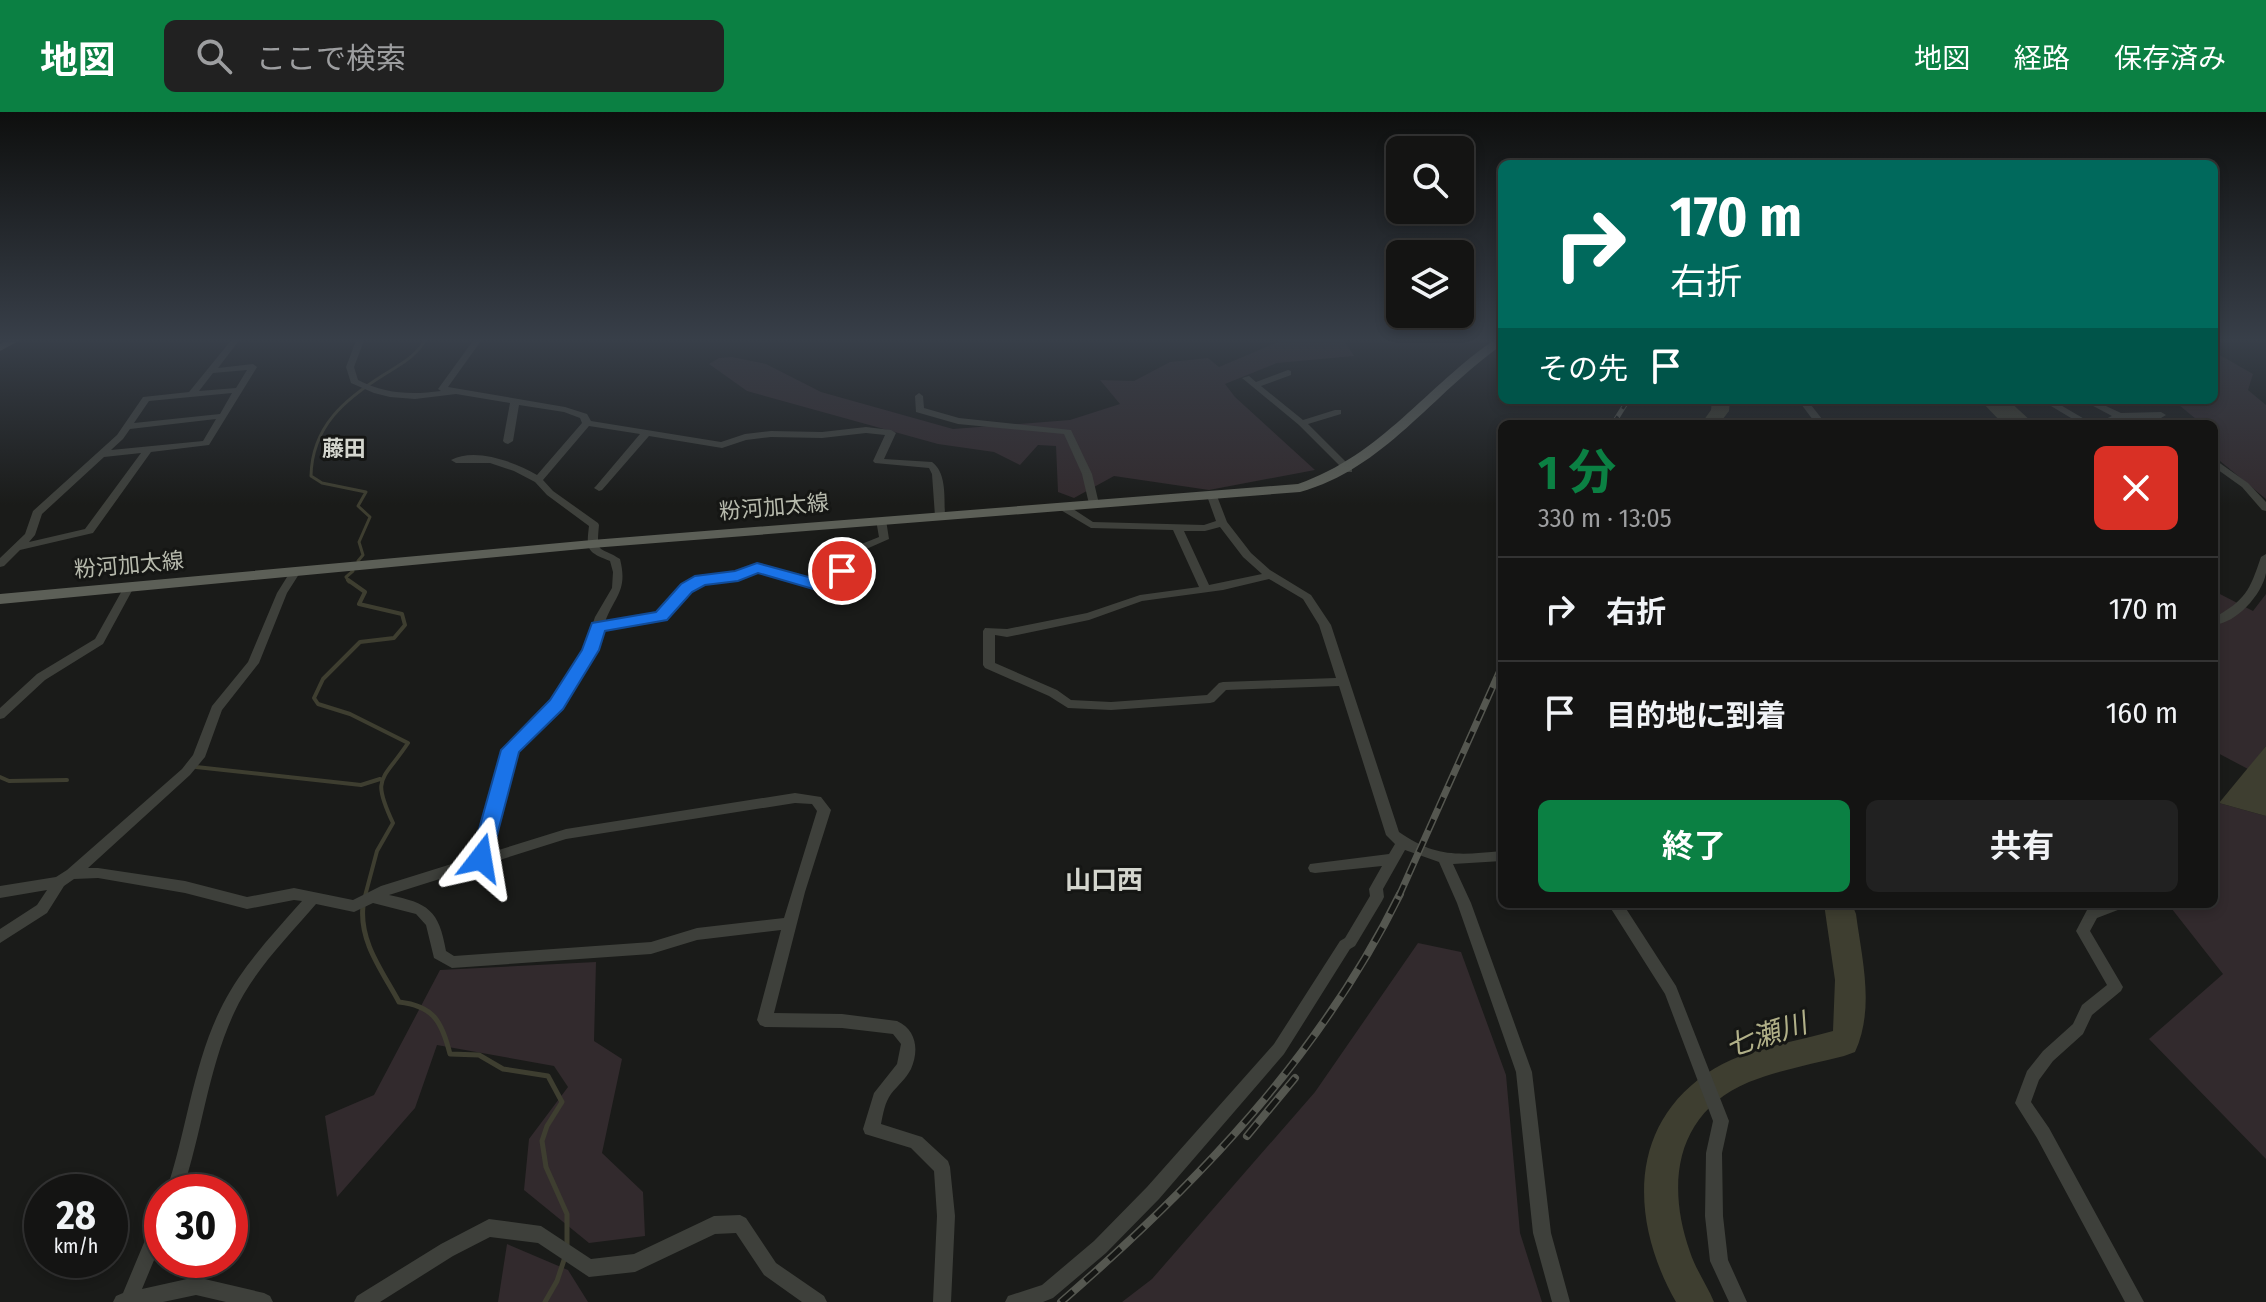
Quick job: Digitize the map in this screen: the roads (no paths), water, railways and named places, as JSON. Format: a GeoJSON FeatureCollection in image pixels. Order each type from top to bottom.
{"type":"FeatureCollection","features":[{"type":"Feature","properties":{"kind":"main road","name":"粉河加太線"},"geometry":{"type":"LineString","coordinates":[[0,599],[592,544],[1300,488],[1326,482],[1349,470],[1436,394]]}},
{"type":"Feature","properties":{"kind":"street"},"geometry":{"type":"LineString","coordinates":[[0,564],[30,535],[37,513],[129,426],[146,399],[197,394]]}},
{"type":"Feature","properties":{"kind":"street"},"geometry":{"type":"LineString","coordinates":[[102,454],[206,443],[237,394]]}},
{"type":"Feature","properties":{"kind":"street"},"geometry":{"type":"LineString","coordinates":[[397,394],[417,397],[444,394]]}},
{"type":"Feature","properties":{"kind":"street"},"geometry":{"type":"LineString","coordinates":[[464,394],[565,410],[584,416],[587,423]]}},
{"type":"Feature","properties":{"kind":"street"},"geometry":{"type":"LineString","coordinates":[[1266,394],[1302,423],[1349,470]]}},
{"type":"Feature","properties":{"kind":"street"},"geometry":{"type":"LineString","coordinates":[[919,396],[919,410],[958,421],[1068,432],[1083,462],[1094,504]]}},
{"type":"Feature","properties":{"kind":"street"},"geometry":{"type":"LineString","coordinates":[[508,441],[515,403]]}},
{"type":"Feature","properties":{"kind":"street"},"geometry":{"type":"LineString","coordinates":[[1805,404],[1818,420]]}},
{"type":"Feature","properties":{"kind":"street"},"geometry":{"type":"LineString","coordinates":[[2052,404],[2081,420]]}},
{"type":"Feature","properties":{"kind":"street"},"geometry":{"type":"LineString","coordinates":[[2094,404],[2128,420]]}},
{"type":"Feature","properties":{"kind":"street"},"geometry":{"type":"LineString","coordinates":[[1302,423],[1338,412]]}},
{"type":"Feature","properties":{"kind":"street"},"geometry":{"type":"LineString","coordinates":[[2110,420],[2119,416],[2161,415]]}},
{"type":"Feature","properties":{"kind":"street"},"geometry":{"type":"LineString","coordinates":[[129,426],[222,416]]}},
{"type":"Feature","properties":{"kind":"street"},"geometry":{"type":"LineString","coordinates":[[587,423],[645,435],[722,445],[745,437],[771,434],[822,435],[866,430],[891,433],[878,461],[932,465],[937,474],[940,516]]}},
{"type":"Feature","properties":{"kind":"street"},"geometry":{"type":"LineString","coordinates":[[538,480],[587,423]]}},
{"type":"Feature","properties":{"kind":"street"},"geometry":{"type":"LineString","coordinates":[[599,488],[645,435]]}},
{"type":"Feature","properties":{"kind":"street"},"geometry":{"type":"LineString","coordinates":[[17,548],[89,531],[148,449]]}},
{"type":"Feature","properties":{"kind":"street"},"geometry":{"type":"LineString","coordinates":[[456,460],[486,456],[516,467],[538,480],[550,493],[594,525],[592,544],[596,552],[615,559],[618,572],[617,588],[590,650],[556,704],[511,750],[481,858]]}},
{"type":"Feature","properties":{"kind":"street"},"geometry":{"type":"LineString","coordinates":[[2218,465],[2245,485],[2266,508]]}},
{"type":"Feature","properties":{"kind":"street"},"geometry":{"type":"LineString","coordinates":[[1212,496],[1222,523],[1247,555],[1270,575],[1307,597],[1325,625],[1393,835],[1445,861],[1498,856]]}},
{"type":"Feature","properties":{"kind":"street"},"geometry":{"type":"LineString","coordinates":[[1063,507],[1091,525],[1205,528],[1222,523]]}},
{"type":"Feature","properties":{"kind":"street"},"geometry":{"type":"LineString","coordinates":[[598,627],[661,616],[693,582],[738,576],[757,568],[813,584],[821,582],[822,578],[862,563],[858,549],[884,539],[881,520]]}},
{"type":"Feature","properties":{"kind":"street"},"geometry":{"type":"LineString","coordinates":[[1177,527],[1206,590]]}},
{"type":"Feature","properties":{"kind":"street"},"geometry":{"type":"LineString","coordinates":[[2218,621],[2247,603],[2255,593],[2266,557]]}},
{"type":"Feature","properties":{"kind":"street"},"geometry":{"type":"LineString","coordinates":[[0,937],[42,909],[66,878],[169,788],[199,757],[216,709],[253,663],[282,593],[296,571]]}},
{"type":"Feature","properties":{"kind":"street"},"geometry":{"type":"LineString","coordinates":[[1270,575],[1206,590],[1140,598],[1089,616],[1007,633],[989,631],[989,665],[1053,693],[1068,704],[1111,706],[1210,699],[1223,686],[1343,682]]}},
{"type":"Feature","properties":{"kind":"street"},"geometry":{"type":"LineString","coordinates":[[0,715],[41,677],[99,641],[129,587]]}},
{"type":"Feature","properties":{"kind":"street"},"geometry":{"type":"LineString","coordinates":[[0,892],[98,873],[185,887],[247,903],[294,894],[354,906],[481,858],[566,834],[795,798],[816,800],[824,810],[789,923],[765,1020],[842,1021],[897,1028],[909,1042],[904,1067],[882,1093],[871,1129],[916,1142],[942,1167],[946,1216],[942,1302]]}},
{"type":"Feature","properties":{"kind":"street"},"geometry":{"type":"LineString","coordinates":[[1014,1302],[1047,1292],[1100,1247],[1228,1110],[1279,1049],[1345,945],[1350,942],[1377,897],[1376,889],[1403,842]]}},
{"type":"Feature","properties":{"kind":"street"},"geometry":{"type":"LineString","coordinates":[[1315,868],[1393,859]]}},
{"type":"Feature","properties":{"kind":"street"},"geometry":{"type":"LineString","coordinates":[[1445,861],[1464,903],[1524,1072],[1542,1233],[1561,1302]]}},
{"type":"Feature","properties":{"kind":"street"},"geometry":{"type":"LineString","coordinates":[[178,1174],[197,1099],[228,1009],[253,968],[314,897]]}},
{"type":"Feature","properties":{"kind":"street"},"geometry":{"type":"LineString","coordinates":[[373,897],[423,909],[436,924],[439,954],[452,962],[651,948],[697,934],[789,923]]}},
{"type":"Feature","properties":{"kind":"street"},"geometry":{"type":"LineString","coordinates":[[1618,908],[1671,991],[1721,1121],[1714,1153],[1714,1216],[1719,1261],[1734,1300],[1738,1302]]}},
{"type":"Feature","properties":{"kind":"street"},"geometry":{"type":"LineString","coordinates":[[2108,908],[2092,914],[2083,931],[2116,987],[2087,1010],[2078,1029],[2048,1056],[2033,1076],[2023,1103],[2043,1133],[2135,1302]]}},
{"type":"Feature","properties":{"kind":"street"},"geometry":{"type":"LineString","coordinates":[[363,1302],[489,1228],[541,1235],[589,1268],[635,1263],[714,1225],[740,1224],[770,1269],[818,1302]]}},
{"type":"Feature","properties":{"kind":"street"},"geometry":{"type":"LineString","coordinates":[[127,1301],[144,1262]]}},
{"type":"Feature","properties":{"kind":"street"},"geometry":{"type":"LineString","coordinates":[[127,1301],[196,1286],[264,1302]]}},
{"type":"Feature","properties":{"kind":"waterway"},"geometry":{"type":"LineString","coordinates":[[356,394],[324,428],[317,442],[311,476],[322,483],[366,492],[358,506],[370,517],[359,542],[363,555],[358,561]]}},
{"type":"Feature","properties":{"kind":"waterway","name":"七瀬川"},"geometry":{"type":"LineString","coordinates":[[1713,420],[1720,411],[1721,404]]}},
{"type":"Feature","properties":{"kind":"waterway"},"geometry":{"type":"LineString","coordinates":[[2010,404],[2028,420]]}},
{"type":"Feature","properties":{"kind":"waterway"},"geometry":{"type":"LineString","coordinates":[[349,582],[346,577],[353,571]]}},
{"type":"Feature","properties":{"kind":"waterway"},"geometry":{"type":"LineString","coordinates":[[348,580],[365,592],[359,604],[402,614],[405,625],[394,638],[360,642],[323,679],[314,698],[318,704],[350,714],[408,743],[382,780],[382,796],[393,823],[377,851],[365,896]]}},
{"type":"Feature","properties":{"kind":"waterway"},"geometry":{"type":"LineString","coordinates":[[196,767],[361,785],[380,779]]}},
{"type":"Feature","properties":{"kind":"waterway"},"geometry":{"type":"LineString","coordinates":[[0,777],[9,781],[67,780]]}},
{"type":"Feature","properties":{"kind":"waterway"},"geometry":{"type":"LineString","coordinates":[[363,906],[368,944],[399,1002],[421,1007],[435,1018],[444,1033],[450,1054],[479,1055],[503,1069],[548,1076],[562,1102],[542,1141],[546,1167],[567,1214],[567,1248]]}},
{"type":"Feature","properties":{"kind":"waterway","name":"七瀬川"},"geometry":{"type":"LineString","coordinates":[[1696,1302],[1681,1276],[1671,1249],[1659,1198],[1667,1143],[1683,1113],[1718,1083],[1743,1070],[1844,1042],[1849,1029],[1851,998],[1840,908]]}},
{"type":"Feature","properties":{"kind":"waterway"},"geometry":{"type":"LineString","coordinates":[[545,1302],[557,1281],[565,1257]]}},
{"type":"Feature","properties":{"kind":"railway"},"geometry":{"type":"LineString","coordinates":[[1616,420],[1626,404]]}},
{"type":"Feature","properties":{"kind":"railway"},"geometry":{"type":"LineString","coordinates":[[1399,895],[1498,675]]}},
{"type":"Feature","properties":{"kind":"railway"},"geometry":{"type":"LineString","coordinates":[[1061,1302],[1160,1212],[1251,1115],[1332,1010],[1399,895]]}},
{"type":"Feature","properties":{"kind":"railway"},"geometry":{"type":"LineString","coordinates":[[1247,1136],[1295,1078]]}},
{"type":"Feature","properties":{"kind":"district","name":"藤田"},"geometry":{"type":"Point","coordinates":[344,448]}},
{"type":"Feature","properties":{"kind":"district","name":"山口西"},"geometry":{"type":"Point","coordinates":[1104,880]}}]}
